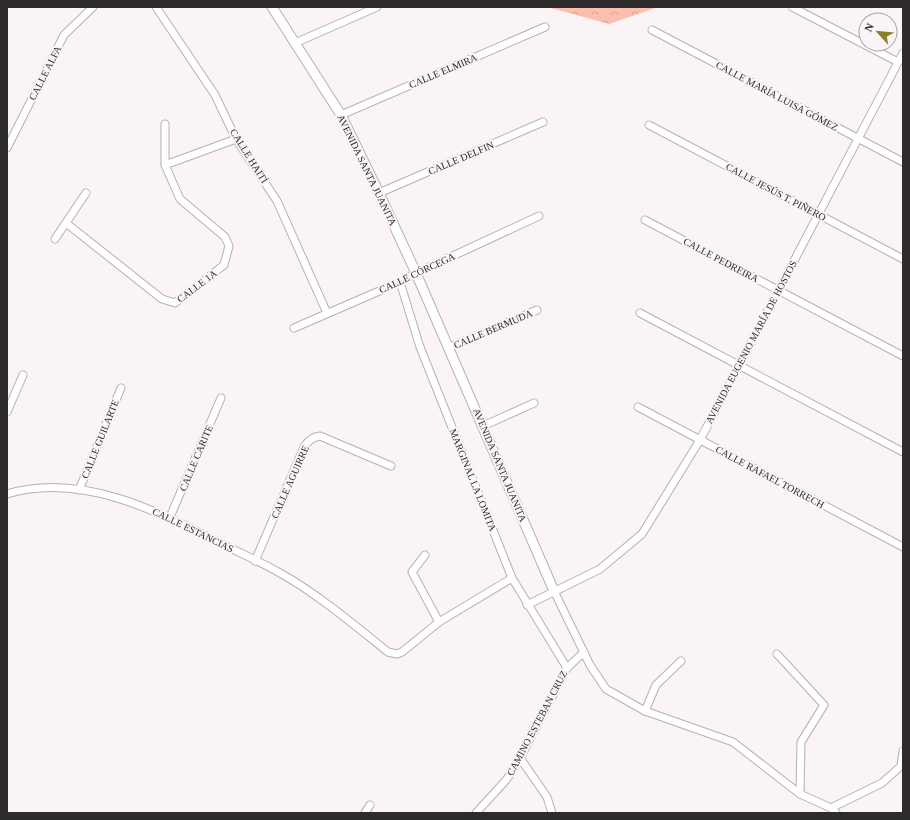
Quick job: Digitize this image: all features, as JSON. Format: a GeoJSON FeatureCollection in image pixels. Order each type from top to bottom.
{"type":"FeatureCollection","features":[{"type":"Feature","properties":{"kind":"street","name":"CALLE ALFA"},"geometry":{"type":"LineString","coordinates":[[7,148],[64,35],[93,7]]}},
{"type":"Feature","properties":{"kind":"street","name":"CALLE HAITÍ"},"geometry":{"type":"LineString","coordinates":[[156,7],[215,95],[236,139],[278,201],[327,314]]}},
{"type":"Feature","properties":{"kind":"street","name":"AVENIDA SANTA JUANITA"},"geometry":{"type":"LineString","coordinates":[[272,7],[341,115],[416,273],[554,590],[590,665],[606,690],[645,711],[733,742],[800,794],[834,811]]}},
{"type":"Feature","properties":{"kind":"street"},"geometry":{"type":"LineString","coordinates":[[295,43],[377,7]]}},
{"type":"Feature","properties":{"kind":"street"},"geometry":{"type":"LineString","coordinates":[[792,7],[898,62]]}},
{"type":"Feature","properties":{"kind":"street","name":"CALLE ELMIRA"},"geometry":{"type":"LineString","coordinates":[[341,115],[546,27]]}},
{"type":"Feature","properties":{"kind":"street","name":"CALLE MARÍA LUISA GÓMEZ"},"geometry":{"type":"LineString","coordinates":[[652,30],[903,162]]}},
{"type":"Feature","properties":{"kind":"street","name":"AVENIDA EUGENIO MARÍA DE HOSTOS"},"geometry":{"type":"LineString","coordinates":[[527,605],[554,590],[600,569],[642,534],[700,440],[903,53]]}},
{"type":"Feature","properties":{"kind":"street","name":"CALLE DELFIN"},"geometry":{"type":"LineString","coordinates":[[379,193],[543,122]]}},
{"type":"Feature","properties":{"kind":"street"},"geometry":{"type":"LineString","coordinates":[[165,124],[165,165],[236,139]]}},
{"type":"Feature","properties":{"kind":"street","name":"CALLE JESÚS T. PIÑERO"},"geometry":{"type":"LineString","coordinates":[[649,125],[903,258]]}},
{"type":"Feature","properties":{"kind":"street","name":"CALLE 1A"},"geometry":{"type":"LineString","coordinates":[[66,223],[162,299],[175,303],[224,265],[229,246],[225,237],[180,199],[165,165]]}},
{"type":"Feature","properties":{"kind":"street"},"geometry":{"type":"LineString","coordinates":[[55,239],[86,193]]}},
{"type":"Feature","properties":{"kind":"street","name":"CALLE CÓRCEGA"},"geometry":{"type":"LineString","coordinates":[[294,328],[400,282],[416,273],[539,216]]}},
{"type":"Feature","properties":{"kind":"street","name":"CALLE PEDREIRA"},"geometry":{"type":"LineString","coordinates":[[645,220],[903,356]]}},
{"type":"Feature","properties":{"kind":"street","name":"MARGINAL LA LOMITA"},"geometry":{"type":"LineString","coordinates":[[400,282],[420,347],[512,578],[527,605],[567,668]]}},
{"type":"Feature","properties":{"kind":"street","name":"CALLE BERMUDA"},"geometry":{"type":"LineString","coordinates":[[448,348],[537,310]]}},
{"type":"Feature","properties":{"kind":"street"},"geometry":{"type":"LineString","coordinates":[[640,314],[903,452]]}},
{"type":"Feature","properties":{"kind":"street"},"geometry":{"type":"LineString","coordinates":[[7,412],[23,374]]}},
{"type":"Feature","properties":{"kind":"street","name":"CALLE GUILARTE"},"geometry":{"type":"LineString","coordinates":[[79,490],[121,388]]}},
{"type":"Feature","properties":{"kind":"street","name":"CALLE CARITE"},"geometry":{"type":"LineString","coordinates":[[170,517],[221,398]]}},
{"type":"Feature","properties":{"kind":"street"},"geometry":{"type":"LineString","coordinates":[[483,426],[534,403]]}},
{"type":"Feature","properties":{"kind":"street","name":"CALLE RAFAEL TORRECH"},"geometry":{"type":"LineString","coordinates":[[638,407],[903,547]]}},
{"type":"Feature","properties":{"kind":"street","name":"CALLE AGUIRRE"},"geometry":{"type":"LineString","coordinates":[[255,560],[305,445],[310,440],[320,436],[391,466]]}},
{"type":"Feature","properties":{"kind":"street","name":"CALLE ESTANCIAS"},"geometry":{"type":"LineString","coordinates":[[7,494],[31,488],[45,487],[79,490],[138,504],[170,517],[285,576],[340,614],[392,654],[402,652],[439,622],[512,578]]}},
{"type":"Feature","properties":{"kind":"street"},"geometry":{"type":"LineString","coordinates":[[425,555],[412,572],[439,622]]}},
{"type":"Feature","properties":{"kind":"street","name":"CAMINO ESTEBAN CRUZ"},"geometry":{"type":"LineString","coordinates":[[476,813],[507,780],[567,668],[584,652]]}},
{"type":"Feature","properties":{"kind":"street"},"geometry":{"type":"LineString","coordinates":[[777,654],[824,705],[801,742],[800,794]]}},
{"type":"Feature","properties":{"kind":"street"},"geometry":{"type":"LineString","coordinates":[[645,711],[656,685],[681,661]]}},
{"type":"Feature","properties":{"kind":"street"},"geometry":{"type":"LineString","coordinates":[[834,811],[882,783],[901,766],[903,751]]}},
{"type":"Feature","properties":{"kind":"street"},"geometry":{"type":"LineString","coordinates":[[520,758],[547,797],[552,813]]}},
{"type":"Feature","properties":{"kind":"street"},"geometry":{"type":"LineString","coordinates":[[365,813],[370,805]]}},
{"type":"Feature","properties":{"kind":"green space"},"geometry":{"type":"Polygon","coordinates":[[[547,7],[658,7],[609,24],[547,7]]]}}]}
